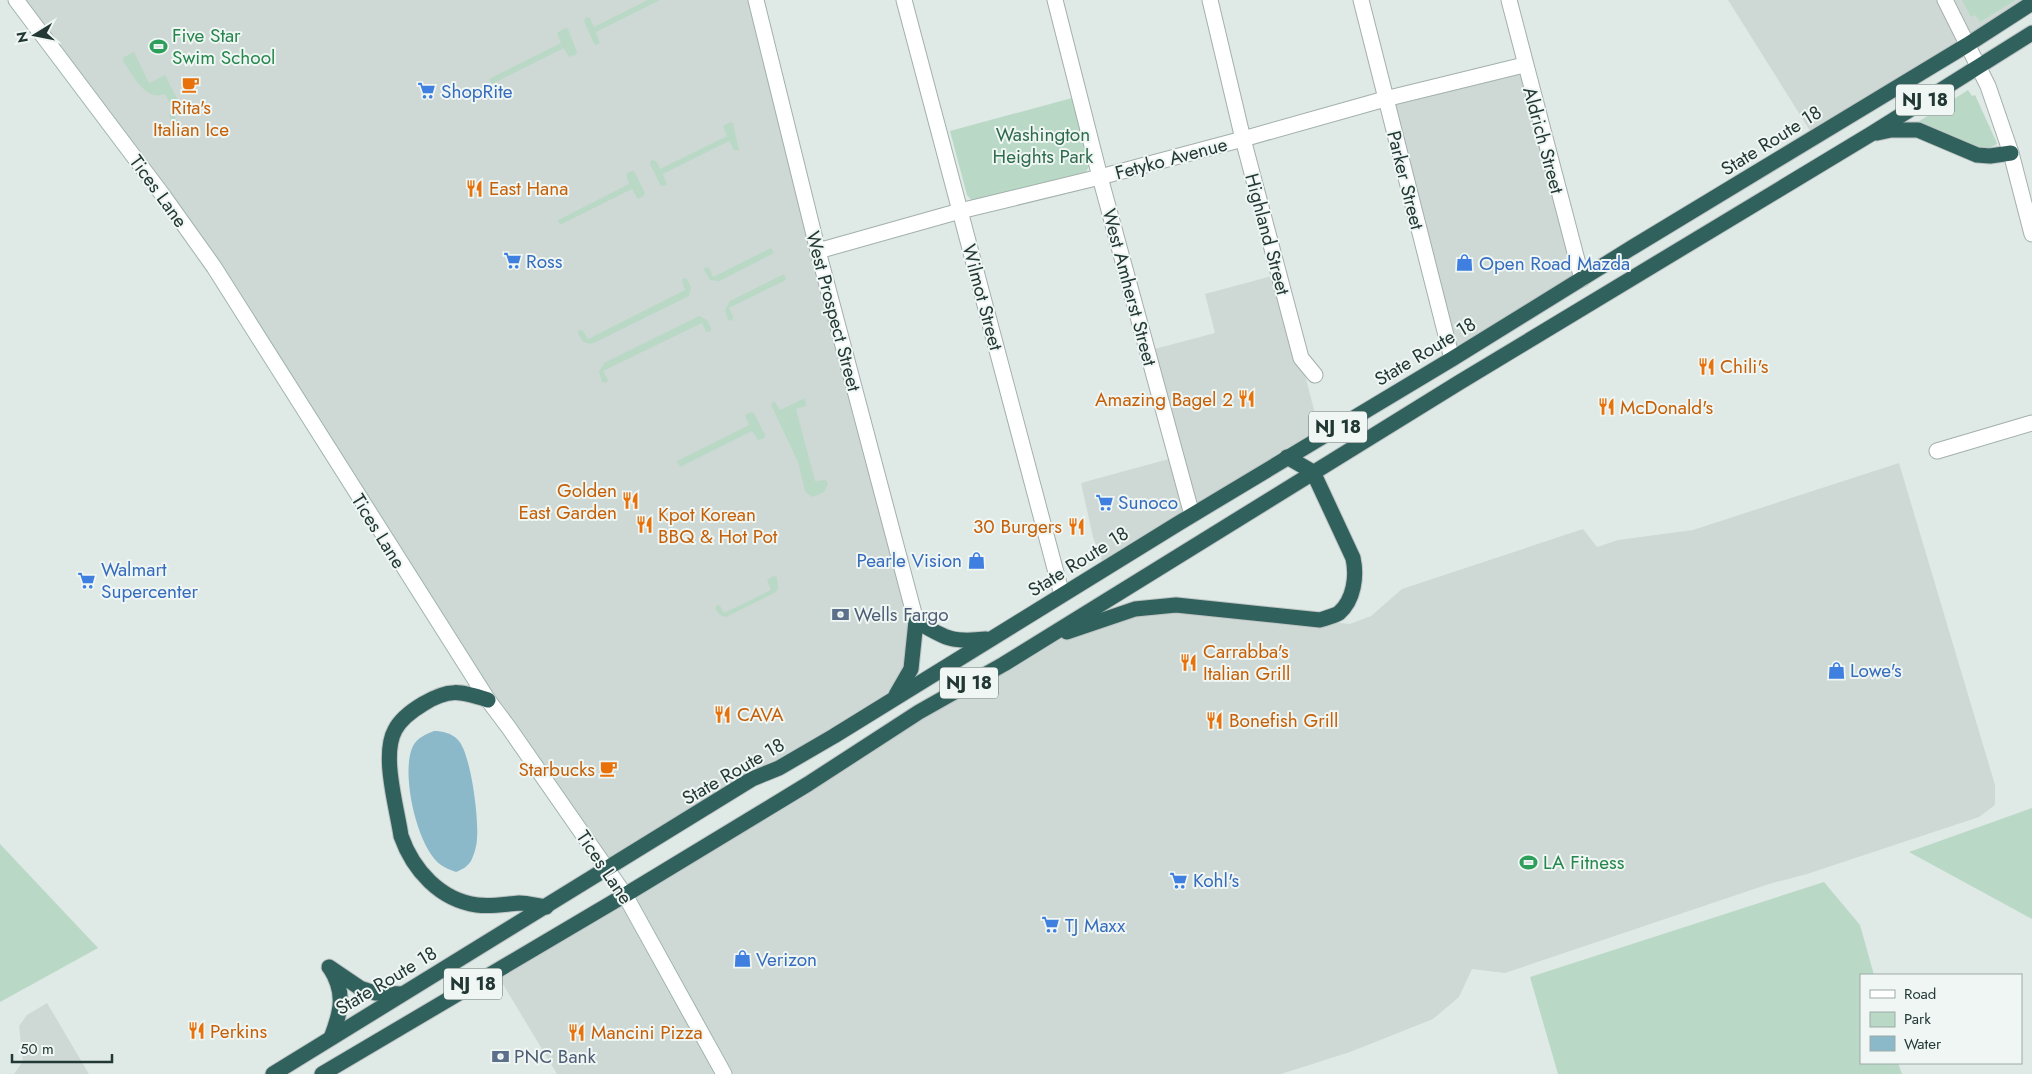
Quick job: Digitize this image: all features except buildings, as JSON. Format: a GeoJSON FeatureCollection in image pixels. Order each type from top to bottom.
{"type":"FeatureCollection","features":[{"type":"Feature","properties":{"kind":"highway","name":"State Route 18"},"geometry":{"type":"LineString","coordinates":[[274,1074],[752,779],[787,763],[1287,457],[1452,359],[1967,45],[2032,3]]}},
{"type":"Feature","properties":{"kind":"highway","name":"NJ 18"},"geometry":{"type":"LineString","coordinates":[[322,1074],[487,975],[626,895],[808,784],[919,712],[1042,641],[1313,472],[1871,134],[2032,33]]}},
{"type":"Feature","properties":{"kind":"highway"},"geometry":{"type":"LineString","coordinates":[[1871,134],[1891,130],[1918,130],[1977,155],[1990,156],[2011,152]]}},
{"type":"Feature","properties":{"kind":"highway"},"geometry":{"type":"LineString","coordinates":[[1042,641],[1135,609],[1176,605],[1320,620],[1338,613],[1351,595],[1356,572],[1354,558],[1313,472],[1287,457]]}},
{"type":"Feature","properties":{"kind":"highway"},"geometry":{"type":"LineString","coordinates":[[894,697],[911,669],[916,621],[938,634],[961,641],[990,638]]}},
{"type":"Feature","properties":{"kind":"highway"},"geometry":{"type":"LineString","coordinates":[[488,700],[464,692],[450,691],[436,696],[417,707],[395,730],[389,755],[402,836],[406,848],[426,878],[440,891],[456,899],[476,905],[502,906],[520,903],[546,907]]}},
{"type":"Feature","properties":{"kind":"highway"},"geometry":{"type":"LineString","coordinates":[[331,1038],[337,1023],[340,990],[337,979],[329,967],[360,988],[375,993],[402,994]]}},
{"type":"Feature","properties":{"kind":"street","name":"Tices Lane"},"geometry":{"type":"LineString","coordinates":[[16,0],[162,194],[214,268],[488,700],[626,895],[724,1074]]}},
{"type":"Feature","properties":{"kind":"street","name":"West Prospect Street"},"geometry":{"type":"LineString","coordinates":[[756,0],[818,251],[916,621]]}},
{"type":"Feature","properties":{"kind":"street","name":"Wilmot Street"},"geometry":{"type":"LineString","coordinates":[[904,0],[1062,595]]}},
{"type":"Feature","properties":{"kind":"street","name":"West Amherst Street"},"geometry":{"type":"LineString","coordinates":[[1054,0],[1192,515]]}},
{"type":"Feature","properties":{"kind":"street","name":"Highland Street"},"geometry":{"type":"LineString","coordinates":[[1210,0],[1242,139],[1301,358],[1315,375]]}},
{"type":"Feature","properties":{"kind":"street","name":"Parker Street"},"geometry":{"type":"LineString","coordinates":[[1361,0],[1452,359]]}},
{"type":"Feature","properties":{"kind":"street","name":"Aldrich Street"},"geometry":{"type":"LineString","coordinates":[[1509,0],[1524,66],[1582,279]]}},
{"type":"Feature","properties":{"kind":"street"},"geometry":{"type":"LineString","coordinates":[[1945,0],[1988,86],[2011,152],[2032,234]]}},
{"type":"Feature","properties":{"kind":"street","name":"Fetyko Avenue"},"geometry":{"type":"LineString","coordinates":[[818,251],[960,211],[1100,177],[1385,99],[1524,66]]}},
{"type":"Feature","properties":{"kind":"street"},"geometry":{"type":"LineString","coordinates":[[1937,451],[2032,423]]}},
{"type":"Feature","properties":{"kind":"shaded area"},"geometry":{"type":"Polygon","coordinates":[[[16,0],[756,0],[895,545],[914,648],[894,697],[607,869],[214,267],[16,0]]]}},
{"type":"Feature","properties":{"kind":"shaded area"},"geometry":{"type":"Polygon","coordinates":[[[1728,0],[2032,0],[1814,137],[1728,0]]]}},
{"type":"Feature","properties":{"kind":"shaded area"},"geometry":{"type":"Polygon","coordinates":[[[1524,65],[1582,279],[1452,359],[1385,99],[1524,65]]]}},
{"type":"Feature","properties":{"kind":"shaded area"},"geometry":{"type":"Polygon","coordinates":[[[1279,274],[1321,437],[1104,568],[1093,537],[1081,483],[1176,457],[1147,351],[1215,333],[1205,294],[1279,274]]]}},
{"type":"Feature","properties":{"kind":"shaded area"},"geometry":{"type":"Polygon","coordinates":[[[1899,463],[1995,785],[1995,805],[1979,817],[1807,874],[1769,884],[1505,973],[1472,969],[1459,997],[1433,1019],[1350,1052],[1281,1074],[557,1074],[495,971],[1042,641],[1176,605],[1350,624],[1371,616],[1402,589],[1583,529],[1597,547],[1618,540],[1693,530],[1899,463]]]}},
{"type":"Feature","properties":{"kind":"shaded area"},"geometry":{"type":"Polygon","coordinates":[[[47,1003],[89,1074],[14,1074],[23,1061],[19,1026],[27,1015],[47,1003]]]}},
{"type":"Feature","properties":{"kind":"green space"},"geometry":{"type":"Polygon","coordinates":[[[648,0],[660,0],[596,32],[600,43],[594,44],[584,21],[586,17],[590,18],[594,27],[648,0]]]}},
{"type":"Feature","properties":{"kind":"green space"},"geometry":{"type":"Polygon","coordinates":[[[1962,0],[2016,0],[1980,22],[1975,15],[1971,17],[1962,0]]]}},
{"type":"Feature","properties":{"kind":"green space"},"geometry":{"type":"Polygon","coordinates":[[[565,28],[568,29],[577,52],[576,55],[569,57],[564,48],[492,84],[489,79],[561,43],[557,33],[565,28]]]}},
{"type":"Feature","properties":{"kind":"green space"},"geometry":{"type":"Polygon","coordinates":[[[134,52],[149,83],[165,75],[183,110],[174,115],[178,123],[177,127],[173,127],[169,114],[174,111],[165,94],[151,94],[146,91],[135,80],[123,61],[124,57],[134,52]]]}},
{"type":"Feature","properties":{"kind":"green space"},"geometry":{"type":"Polygon","coordinates":[[[1968,90],[1972,96],[1975,95],[1996,141],[1997,144],[1988,149],[1979,151],[1919,125],[1918,122],[1968,90]]]}},
{"type":"Feature","properties":{"kind":"green space","name":"Washington Heights Park"},"geometry":{"type":"Polygon","coordinates":[[[1072,98],[1090,164],[1086,172],[973,202],[967,195],[950,131],[1072,98]]]}},
{"type":"Feature","properties":{"kind":"green space"},"geometry":{"type":"Polygon","coordinates":[[[730,122],[733,123],[739,150],[734,150],[729,141],[663,174],[667,185],[661,186],[650,164],[651,160],[656,161],[660,169],[727,136],[723,126],[730,122]]]}},
{"type":"Feature","properties":{"kind":"green space"},"geometry":{"type":"Polygon","coordinates":[[[634,171],[645,193],[644,196],[638,199],[632,189],[560,225],[558,220],[629,184],[626,174],[634,171]]]}},
{"type":"Feature","properties":{"kind":"green space"},"geometry":{"type":"Polygon","coordinates":[[[771,248],[774,253],[720,281],[710,280],[704,270],[705,267],[709,268],[713,277],[771,248]]]}},
{"type":"Feature","properties":{"kind":"green space"},"geometry":{"type":"Polygon","coordinates":[[[784,274],[786,280],[729,308],[733,317],[732,321],[728,320],[725,310],[730,301],[784,274]]]}},
{"type":"Feature","properties":{"kind":"green space"},"geometry":{"type":"Polygon","coordinates":[[[683,278],[687,279],[691,287],[689,296],[594,343],[586,343],[580,338],[579,330],[583,331],[588,339],[685,290],[683,278]]]}},
{"type":"Feature","properties":{"kind":"green space"},"geometry":{"type":"Polygon","coordinates":[[[699,316],[707,320],[711,328],[710,332],[706,331],[702,323],[603,371],[608,380],[606,383],[602,382],[599,372],[604,363],[699,316]]]}},
{"type":"Feature","properties":{"kind":"green space"},"geometry":{"type":"Polygon","coordinates":[[[805,398],[806,406],[796,409],[815,481],[826,480],[828,484],[824,492],[813,497],[805,491],[798,462],[771,405],[774,401],[780,410],[805,398]]]}},
{"type":"Feature","properties":{"kind":"green space"},"geometry":{"type":"Polygon","coordinates":[[[751,412],[754,413],[765,435],[764,438],[758,440],[752,431],[680,467],[677,461],[749,425],[745,415],[751,412]]]}},
{"type":"Feature","properties":{"kind":"green space"},"geometry":{"type":"Polygon","coordinates":[[[773,576],[777,577],[778,588],[776,592],[726,617],[720,615],[715,608],[717,605],[720,606],[724,613],[771,590],[767,580],[773,576]]]}},
{"type":"Feature","properties":{"kind":"green space"},"geometry":{"type":"Polygon","coordinates":[[[2032,808],[2032,919],[1909,852],[2032,808]]]}},
{"type":"Feature","properties":{"kind":"green space"},"geometry":{"type":"Polygon","coordinates":[[[0,844],[98,948],[0,1002],[0,844]]]}},
{"type":"Feature","properties":{"kind":"green space"},"geometry":{"type":"Polygon","coordinates":[[[1824,882],[1860,925],[1874,974],[1860,974],[1860,1064],[1898,1064],[1902,1074],[1558,1074],[1530,977],[1824,882]]]}},
{"type":"Feature","properties":{"kind":"water"},"geometry":{"type":"Polygon","coordinates":[[[434,731],[440,731],[453,736],[463,747],[473,787],[477,829],[476,847],[471,861],[465,868],[456,872],[441,865],[432,856],[418,827],[410,791],[409,758],[413,746],[419,739],[434,731]]]}},
{"type":"Feature","properties":{"kind":"place","name":"Five Star Swim School"},"geometry":{"type":"Point","coordinates":[158,46]}},
{"type":"Feature","properties":{"kind":"place","name":"Rita's Italian Ice"},"geometry":{"type":"Point","coordinates":[191,84]}},
{"type":"Feature","properties":{"kind":"place","name":"ShopRite"},"geometry":{"type":"Point","coordinates":[427,91]}},
{"type":"Feature","properties":{"kind":"place","name":"East Hana"},"geometry":{"type":"Point","coordinates":[475,188]}},
{"type":"Feature","properties":{"kind":"place","name":"Ross"},"geometry":{"type":"Point","coordinates":[512,261]}},
{"type":"Feature","properties":{"kind":"place","name":"Open Road Mazda"},"geometry":{"type":"Point","coordinates":[1465,263]}},
{"type":"Feature","properties":{"kind":"place","name":"Chili's"},"geometry":{"type":"Point","coordinates":[1706,366]}},
{"type":"Feature","properties":{"kind":"place","name":"Amazing Bagel 2"},"geometry":{"type":"Point","coordinates":[1247,399]}},
{"type":"Feature","properties":{"kind":"place","name":"McDonald's"},"geometry":{"type":"Point","coordinates":[1606,407]}},
{"type":"Feature","properties":{"kind":"place","name":"Golden East Garden"},"geometry":{"type":"Point","coordinates":[631,501]}},
{"type":"Feature","properties":{"kind":"place","name":"Sunoco"},"geometry":{"type":"Point","coordinates":[1104,502]}},
{"type":"Feature","properties":{"kind":"place","name":"Kpot Korean BBQ & Hot Pot"},"geometry":{"type":"Point","coordinates":[644,525]}},
{"type":"Feature","properties":{"kind":"place","name":"30 Burgers"},"geometry":{"type":"Point","coordinates":[1076,526]}},
{"type":"Feature","properties":{"kind":"place","name":"Pearle Vision"},"geometry":{"type":"Point","coordinates":[976,560]}},
{"type":"Feature","properties":{"kind":"place","name":"Walmart Supercenter"},"geometry":{"type":"Point","coordinates":[87,580]}},
{"type":"Feature","properties":{"kind":"place","name":"Wells Fargo"},"geometry":{"type":"Point","coordinates":[840,614]}},
{"type":"Feature","properties":{"kind":"place","name":"Carrabba's Italian Grill"},"geometry":{"type":"Point","coordinates":[1189,662]}},
{"type":"Feature","properties":{"kind":"place","name":"Lowe's"},"geometry":{"type":"Point","coordinates":[1836,670]}},
{"type":"Feature","properties":{"kind":"place","name":"CAVA"},"geometry":{"type":"Point","coordinates":[723,714]}},
{"type":"Feature","properties":{"kind":"place","name":"Bonefish Grill"},"geometry":{"type":"Point","coordinates":[1215,720]}},
{"type":"Feature","properties":{"kind":"place","name":"Starbucks"},"geometry":{"type":"Point","coordinates":[609,769]}},
{"type":"Feature","properties":{"kind":"place","name":"LA Fitness"},"geometry":{"type":"Point","coordinates":[1529,862]}},
{"type":"Feature","properties":{"kind":"place","name":"Kohl's"},"geometry":{"type":"Point","coordinates":[1179,880]}},
{"type":"Feature","properties":{"kind":"place","name":"TJ Maxx"},"geometry":{"type":"Point","coordinates":[1051,925]}},
{"type":"Feature","properties":{"kind":"place","name":"Verizon"},"geometry":{"type":"Point","coordinates":[742,959]}},
{"type":"Feature","properties":{"kind":"place","name":"Perkins"},"geometry":{"type":"Point","coordinates":[196,1031]}},
{"type":"Feature","properties":{"kind":"place","name":"Mancini Pizza"},"geometry":{"type":"Point","coordinates":[577,1032]}},
{"type":"Feature","properties":{"kind":"place","name":"PNC Bank"},"geometry":{"type":"Point","coordinates":[500,1056]}}]}
